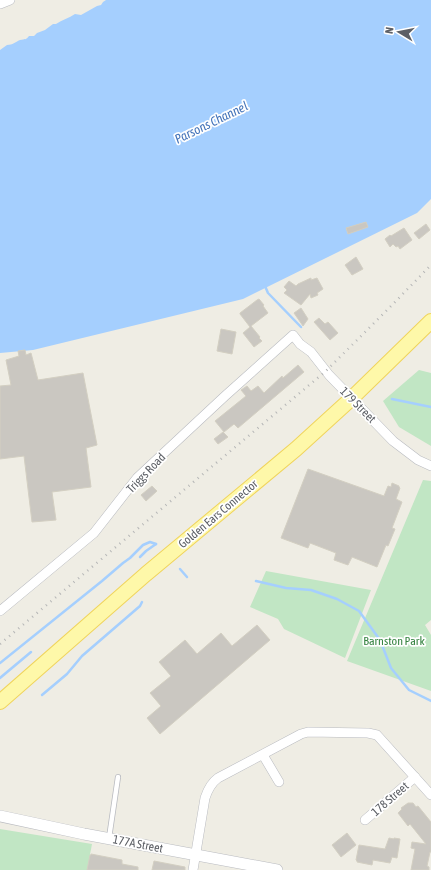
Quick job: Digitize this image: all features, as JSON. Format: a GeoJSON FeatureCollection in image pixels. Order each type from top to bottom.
{"type":"FeatureCollection","features":[{"type":"Feature","properties":{"kind":"main road","name":"Golden Ears Connector"},"geometry":{"type":"LineString","coordinates":[[0,702],[146,574],[296,450],[431,321]]}},
{"type":"Feature","properties":{"kind":"street"},"geometry":{"type":"LineString","coordinates":[[0,4],[10,0]]}},
{"type":"Feature","properties":{"kind":"street","name":"179 Street"},"geometry":{"type":"LineString","coordinates":[[293,335],[300,344],[311,352],[326,371],[393,441],[418,460],[431,466]]}},
{"type":"Feature","properties":{"kind":"street","name":"Triggs Road"},"geometry":{"type":"LineString","coordinates":[[0,611],[94,534],[137,478],[224,396],[293,335]]}},
{"type":"Feature","properties":{"kind":"street"},"geometry":{"type":"LineString","coordinates":[[193,870],[205,798],[210,786],[218,778],[297,736],[308,732],[368,733],[377,735],[431,795]]}},
{"type":"Feature","properties":{"kind":"street"},"geometry":{"type":"LineString","coordinates":[[263,755],[279,782]]}},
{"type":"Feature","properties":{"kind":"street","name":"178 Street"},"geometry":{"type":"LineString","coordinates":[[365,820],[416,777]]}},
{"type":"Feature","properties":{"kind":"street","name":"177A Street"},"geometry":{"type":"LineString","coordinates":[[0,816],[277,870]]}},
{"type":"Feature","properties":{"kind":"lane"},"geometry":{"type":"LineString","coordinates":[[109,838],[118,777]]}},
{"type":"Feature","properties":{"kind":"green space"},"geometry":{"type":"Polygon","coordinates":[[[419,370],[431,373],[431,446],[399,427],[383,401],[419,370]]]}},
{"type":"Feature","properties":{"kind":"green space","name":"Barnston Park"},"geometry":{"type":"Polygon","coordinates":[[[423,480],[431,481],[431,620],[425,625],[431,635],[431,691],[347,661],[423,480]]]}},
{"type":"Feature","properties":{"kind":"green space"},"geometry":{"type":"Polygon","coordinates":[[[266,571],[371,590],[345,658],[284,629],[278,619],[250,607],[266,571]]]}},
{"type":"Feature","properties":{"kind":"green space"},"geometry":{"type":"Polygon","coordinates":[[[0,829],[92,844],[87,870],[0,870],[0,829]]]}},
{"type":"Feature","properties":{"kind":"water","name":"Parsons Channel"},"geometry":{"type":"Polygon","coordinates":[[[106,0],[431,0],[431,199],[417,213],[243,299],[33,350],[0,353],[0,50],[7,45],[26,39],[29,36],[34,36],[53,24],[56,24],[75,14],[81,15],[101,5],[106,0]]]}},
{"type":"Feature","properties":{"kind":"building"},"geometry":{"type":"Polygon","coordinates":[[[366,222],[368,227],[348,234],[346,228],[366,222]]]}},
{"type":"Feature","properties":{"kind":"building"},"geometry":{"type":"Polygon","coordinates":[[[426,224],[430,230],[419,239],[414,233],[426,224]]]}},
{"type":"Feature","properties":{"kind":"building"},"geometry":{"type":"Polygon","coordinates":[[[404,228],[412,240],[400,249],[398,246],[396,247],[393,244],[390,247],[385,239],[404,228]]]}},
{"type":"Feature","properties":{"kind":"building"},"geometry":{"type":"Polygon","coordinates":[[[356,257],[363,269],[352,275],[345,265],[356,257]]]}},
{"type":"Feature","properties":{"kind":"building"},"geometry":{"type":"Polygon","coordinates":[[[311,278],[311,280],[317,278],[323,289],[317,293],[318,295],[311,298],[310,294],[301,305],[284,293],[287,290],[284,287],[289,281],[296,286],[311,278]]]}},
{"type":"Feature","properties":{"kind":"building"},"geometry":{"type":"Polygon","coordinates":[[[259,299],[268,313],[251,326],[262,341],[254,347],[243,333],[250,327],[240,313],[259,299]]]}},
{"type":"Feature","properties":{"kind":"building"},"geometry":{"type":"Polygon","coordinates":[[[301,308],[308,319],[303,326],[294,313],[301,308]]]}},
{"type":"Feature","properties":{"kind":"building"},"geometry":{"type":"Polygon","coordinates":[[[319,318],[325,324],[328,322],[338,333],[330,340],[314,322],[319,318]]]}},
{"type":"Feature","properties":{"kind":"building"},"geometry":{"type":"Polygon","coordinates":[[[221,329],[236,332],[232,354],[217,351],[221,329]]]}},
{"type":"Feature","properties":{"kind":"building"},"geometry":{"type":"Polygon","coordinates":[[[25,350],[26,355],[31,353],[38,380],[83,373],[97,445],[86,448],[91,487],[52,492],[56,520],[32,522],[24,456],[0,459],[0,386],[11,385],[6,360],[19,356],[18,351],[25,350]]]}},
{"type":"Feature","properties":{"kind":"building"},"geometry":{"type":"Polygon","coordinates":[[[298,365],[304,372],[238,428],[234,424],[224,432],[215,421],[246,396],[241,390],[247,386],[251,391],[258,386],[264,393],[282,376],[283,378],[298,365]]]}},
{"type":"Feature","properties":{"kind":"building"},"geometry":{"type":"Polygon","coordinates":[[[223,432],[228,437],[218,444],[214,439],[223,432]]]}},
{"type":"Feature","properties":{"kind":"building"},"geometry":{"type":"Polygon","coordinates":[[[308,469],[384,496],[388,486],[391,487],[392,483],[399,486],[400,488],[396,499],[402,502],[392,528],[395,529],[388,546],[386,545],[377,567],[352,557],[348,565],[334,560],[336,553],[310,543],[308,548],[281,538],[308,469]]]}},
{"type":"Feature","properties":{"kind":"building"},"geometry":{"type":"Polygon","coordinates":[[[152,486],[157,491],[146,501],[141,495],[152,486]]]}},
{"type":"Feature","properties":{"kind":"building"},"geometry":{"type":"Polygon","coordinates":[[[257,625],[270,640],[160,734],[147,718],[161,706],[150,693],[171,676],[159,662],[185,640],[197,654],[221,633],[232,646],[257,625]]]}},
{"type":"Feature","properties":{"kind":"building"},"geometry":{"type":"Polygon","coordinates":[[[408,803],[413,803],[416,807],[418,806],[431,822],[431,852],[427,866],[429,867],[429,870],[411,870],[415,849],[411,848],[412,842],[426,844],[410,824],[408,826],[398,813],[402,809],[401,808],[408,803]]]}},
{"type":"Feature","properties":{"kind":"building"},"geometry":{"type":"Polygon","coordinates":[[[347,833],[356,845],[341,857],[332,845],[347,833]]]}},
{"type":"Feature","properties":{"kind":"building"},"geometry":{"type":"Polygon","coordinates":[[[389,838],[400,839],[397,858],[392,857],[390,863],[373,860],[372,865],[357,862],[356,860],[359,845],[385,849],[389,838]]]}},
{"type":"Feature","properties":{"kind":"building"},"geometry":{"type":"Polygon","coordinates":[[[91,854],[122,860],[122,864],[138,867],[138,870],[87,870],[91,854]]]}},
{"type":"Feature","properties":{"kind":"building"},"geometry":{"type":"Polygon","coordinates":[[[154,861],[185,867],[185,870],[152,870],[154,861]]]}},
{"type":"Feature","properties":{"kind":"waterway"},"geometry":{"type":"LineString","coordinates":[[265,286],[268,293],[301,327]]}},
{"type":"Feature","properties":{"kind":"waterway"},"geometry":{"type":"LineString","coordinates":[[392,399],[431,407]]}},
{"type":"Feature","properties":{"kind":"waterway"},"geometry":{"type":"LineString","coordinates":[[0,663],[130,558],[143,545],[150,542],[156,544]]}},
{"type":"Feature","properties":{"kind":"waterway"},"geometry":{"type":"LineString","coordinates":[[140,557],[156,544]]}},
{"type":"Feature","properties":{"kind":"waterway"},"geometry":{"type":"LineString","coordinates":[[180,569],[187,577]]}},
{"type":"Feature","properties":{"kind":"waterway"},"geometry":{"type":"LineString","coordinates":[[256,581],[286,588],[311,590],[337,599],[359,611],[380,640],[391,668],[409,690],[431,701]]}},
{"type":"Feature","properties":{"kind":"waterway"},"geometry":{"type":"LineString","coordinates":[[42,695],[67,674],[82,656],[140,606],[142,602]]}},
{"type":"Feature","properties":{"kind":"waterway"},"geometry":{"type":"LineString","coordinates":[[0,678],[31,652]]}},
{"type":"Feature","properties":{"kind":"railway"},"geometry":{"type":"LineString","coordinates":[[0,644],[326,371],[431,265]]}}]}
